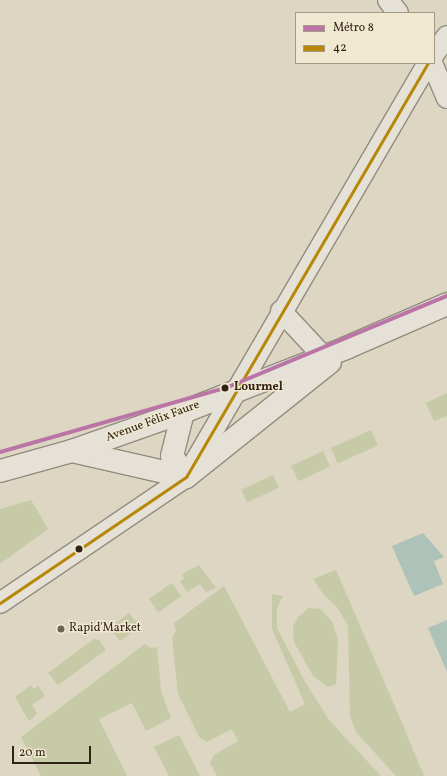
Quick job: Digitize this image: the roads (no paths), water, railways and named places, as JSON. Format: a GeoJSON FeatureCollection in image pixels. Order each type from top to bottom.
{"type":"FeatureCollection","features":[{"type":"Feature","properties":{"kind":"street"},"geometry":{"type":"LineString","coordinates":[[388,0],[397,12]]}},
{"type":"Feature","properties":{"kind":"street"},"geometry":{"type":"LineString","coordinates":[[435,53],[447,36]]}},
{"type":"Feature","properties":{"kind":"street"},"geometry":{"type":"LineString","coordinates":[[0,604],[186,477],[281,311],[427,64]]}},
{"type":"Feature","properties":{"kind":"street"},"geometry":{"type":"LineString","coordinates":[[432,64],[447,98]]}},
{"type":"Feature","properties":{"kind":"street","name":"Avenue Félix Faure"},"geometry":{"type":"LineString","coordinates":[[0,471],[72,451],[183,412],[346,348],[447,304]]}},
{"type":"Feature","properties":{"kind":"street"},"geometry":{"type":"LineString","coordinates":[[281,311],[324,357]]}},
{"type":"Feature","properties":{"kind":"street","name":"Avenue Félix Faure"},"geometry":{"type":"LineString","coordinates":[[72,451],[186,477],[346,348]]}},
{"type":"Feature","properties":{"kind":"street"},"geometry":{"type":"LineString","coordinates":[[183,412],[172,456],[186,477]]}},
{"type":"Feature","properties":{"kind":"metro line","name":"8"},"geometry":{"type":"LineString","coordinates":[[0,452],[228,387],[447,296]]}},
{"type":"Feature","properties":{"kind":"place","name":"Lourmel"},"geometry":{"type":"Point","coordinates":[225,388]}},
{"type":"Feature","properties":{"kind":"place","name":"Rapid'Market"},"geometry":{"type":"Point","coordinates":[61,629]}}]}
